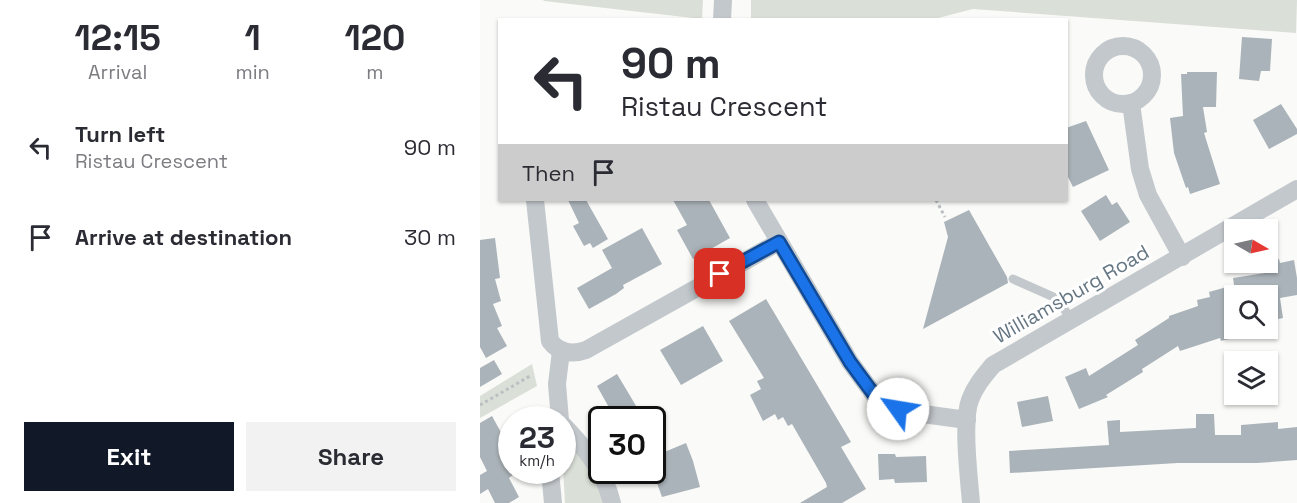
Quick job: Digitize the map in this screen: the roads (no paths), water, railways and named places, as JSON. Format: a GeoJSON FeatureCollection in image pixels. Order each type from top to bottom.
{"type":"FeatureCollection","features":[{"type":"Feature","properties":{"kind":"street"},"geometry":{"type":"LineString","coordinates":[[722,18],[723,0]]}},
{"type":"Feature","properties":{"kind":"street"},"geometry":{"type":"LineString","coordinates":[[1131,103],[1140,169],[1148,195],[1182,256]]}},
{"type":"Feature","properties":{"kind":"street","name":"Williamsburg Road"},"geometry":{"type":"LineString","coordinates":[[971,503],[966,420],[973,392],[993,365],[1297,189]]}},
{"type":"Feature","properties":{"kind":"street"},"geometry":{"type":"LineString","coordinates":[[536,201],[550,341],[561,351],[569,353],[586,350],[779,242]]}},
{"type":"Feature","properties":{"kind":"street"},"geometry":{"type":"LineString","coordinates":[[756,201],[850,362],[875,396],[898,409],[966,420]]}},
{"type":"Feature","properties":{"kind":"street"},"geometry":{"type":"LineString","coordinates":[[559,406],[557,384],[561,351]]}},
{"type":"Feature","properties":{"kind":"street"},"geometry":{"type":"LineString","coordinates":[[576,438],[602,474],[612,503]]}},
{"type":"Feature","properties":{"kind":"street"},"geometry":{"type":"LineString","coordinates":[[552,484],[554,503]]}},
{"type":"Feature","properties":{"kind":"lane"},"geometry":{"type":"LineString","coordinates":[[1013,279],[1058,299],[1071,320]]}}]}
